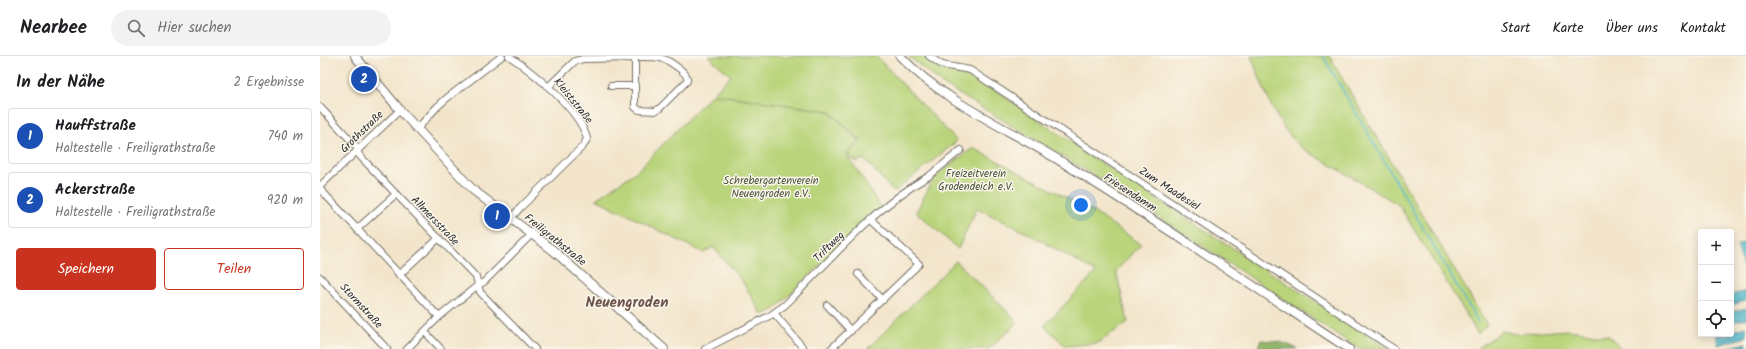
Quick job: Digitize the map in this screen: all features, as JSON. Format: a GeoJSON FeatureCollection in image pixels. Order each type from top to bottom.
{"type":"FeatureCollection","features":[{"type":"Feature","properties":{"kind":"main road","name":"Freiligrathstraße"},"geometry":{"type":"LineString","coordinates":[[355,56],[400,110],[473,190],[554,251],[664,349]]}},
{"type":"Feature","properties":{"kind":"main road","name":"Friesendamm"},"geometry":{"type":"LineString","coordinates":[[900,56],[939,88],[967,107],[1064,163],[1349,349]]}},
{"type":"Feature","properties":{"kind":"street"},"geometry":{"type":"LineString","coordinates":[[417,129],[447,98],[502,56]]}},
{"type":"Feature","properties":{"kind":"street","name":"Kleiststraße"},"geometry":{"type":"LineString","coordinates":[[509,56],[550,86],[585,129],[587,139],[583,146],[511,218]]}},
{"type":"Feature","properties":{"kind":"street","name":"Zum Maadesiel"},"geometry":{"type":"LineString","coordinates":[[928,56],[942,65],[970,70],[1394,349]]}},
{"type":"Feature","properties":{"kind":"street"},"geometry":{"type":"LineString","coordinates":[[550,86],[574,61],[583,59],[636,57],[665,57],[670,60],[687,78],[687,81],[659,109],[655,111],[639,110],[635,107],[636,57]]}},
{"type":"Feature","properties":{"kind":"street"},"geometry":{"type":"LineString","coordinates":[[611,86],[635,86]]}},
{"type":"Feature","properties":{"kind":"street","name":"Allmersstraße"},"geometry":{"type":"LineString","coordinates":[[320,107],[358,150],[359,155],[476,277],[480,292],[534,349]]}},
{"type":"Feature","properties":{"kind":"street","name":"Grothstraße"},"geometry":{"type":"LineString","coordinates":[[320,186],[400,110]]}},
{"type":"Feature","properties":{"kind":"street","name":"Triftweg"},"geometry":{"type":"LineString","coordinates":[[705,349],[774,313],[895,198],[922,179],[929,176],[961,150]]}},
{"type":"Feature","properties":{"kind":"street"},"geometry":{"type":"LineString","coordinates":[[320,189],[439,317]]}},
{"type":"Feature","properties":{"kind":"street"},"geometry":{"type":"LineString","coordinates":[[357,229],[396,194]]}},
{"type":"Feature","properties":{"kind":"street"},"geometry":{"type":"LineString","coordinates":[[831,349],[919,264],[871,220]]}},
{"type":"Feature","properties":{"kind":"street"},"geometry":{"type":"LineString","coordinates":[[407,349],[439,317],[478,285],[484,282],[532,234]]}},
{"type":"Feature","properties":{"kind":"street"},"geometry":{"type":"LineString","coordinates":[[399,275],[439,238]]}},
{"type":"Feature","properties":{"kind":"street"},"geometry":{"type":"LineString","coordinates":[[858,274],[883,300]]}},
{"type":"Feature","properties":{"kind":"street","name":"Stormstraße"},"geometry":{"type":"LineString","coordinates":[[320,278],[388,349]]}},
{"type":"Feature","properties":{"kind":"street"},"geometry":{"type":"LineString","coordinates":[[827,305],[851,331]]}},
{"type":"Feature","properties":{"kind":"street"},"geometry":{"type":"LineString","coordinates":[[774,313],[804,349]]}},
{"type":"Feature","properties":{"kind":"street"},"geometry":{"type":"LineString","coordinates":[[425,332],[441,349]]}},
{"type":"Feature","properties":{"kind":"green space"},"geometry":{"type":"Polygon","coordinates":[[[708,56],[876,56],[957,141],[894,192],[864,159],[857,162],[848,155],[861,140],[829,111],[712,94],[731,76],[708,56]]]}},
{"type":"Feature","properties":{"kind":"green space"},"geometry":{"type":"Polygon","coordinates":[[[908,56],[923,56],[940,68],[959,71],[1001,94],[1100,162],[1388,349],[1359,349],[1110,185],[941,83],[908,56]]]}},
{"type":"Feature","properties":{"kind":"green space"},"geometry":{"type":"Polygon","coordinates":[[[1251,56],[1329,56],[1487,325],[1478,334],[1399,205],[1302,148],[1292,138],[1277,117],[1271,105],[1251,56]]]}},
{"type":"Feature","properties":{"kind":"green space","name":"Schrebergartenverein Neuengroden e.V."},"geometry":{"type":"Polygon","coordinates":[[[712,94],[828,111],[859,140],[847,155],[881,207],[775,309],[762,315],[742,281],[713,247],[704,253],[596,199],[637,171],[712,94]]]}},
{"type":"Feature","properties":{"kind":"green space","name":"Freizeitverein Grodendeich e.V."},"geometry":{"type":"Polygon","coordinates":[[[973,148],[1092,211],[1141,244],[1116,271],[1128,322],[1098,343],[1066,346],[1044,326],[1096,272],[1031,235],[977,208],[958,249],[916,212],[935,176],[973,148]]]}},
{"type":"Feature","properties":{"kind":"green space"},"geometry":{"type":"Polygon","coordinates":[[[956,261],[1018,322],[989,349],[867,349],[956,261]]]}},
{"type":"Feature","properties":{"kind":"green space"},"geometry":{"type":"Polygon","coordinates":[[[1568,330],[1609,336],[1622,349],[1477,349],[1502,331],[1515,334],[1568,330]]]}},
{"type":"Feature","properties":{"kind":"green space"},"geometry":{"type":"Polygon","coordinates":[[[1261,340],[1284,343],[1297,349],[1257,349],[1261,340]]]}},
{"type":"Feature","properties":{"kind":"water"},"geometry":{"type":"Polygon","coordinates":[[[1746,242],[1746,267],[1743,268],[1737,245],[1746,242]]]}},
{"type":"Feature","properties":{"kind":"water"},"geometry":{"type":"Polygon","coordinates":[[[1746,291],[1746,301],[1734,304],[1734,294],[1746,291]]]}},
{"type":"Feature","properties":{"kind":"water"},"geometry":{"type":"Polygon","coordinates":[[[1746,308],[1746,319],[1734,321],[1734,311],[1746,308]]]}},
{"type":"Feature","properties":{"kind":"water"},"geometry":{"type":"Polygon","coordinates":[[[1746,327],[1746,337],[1718,345],[1716,337],[1734,337],[1734,330],[1746,327]]]}},
{"type":"Feature","properties":{"kind":"water"},"geometry":{"type":"Polygon","coordinates":[[[1746,343],[1746,349],[1723,349],[1746,343]]]}},
{"type":"Feature","properties":{"kind":"waterway"},"geometry":{"type":"LineString","coordinates":[[1323,56],[1478,322]]}},
{"type":"Feature","properties":{"kind":"place","name":"Ackerstraße"},"geometry":{"type":"Point","coordinates":[364,79]}},
{"type":"Feature","properties":{"kind":"place","name":"Hauffstraße"},"geometry":{"type":"Point","coordinates":[497,216]}},
{"type":"Feature","properties":{"kind":"district","name":"Neuengroden"},"geometry":{"type":"Point","coordinates":[627,303]}}]}
